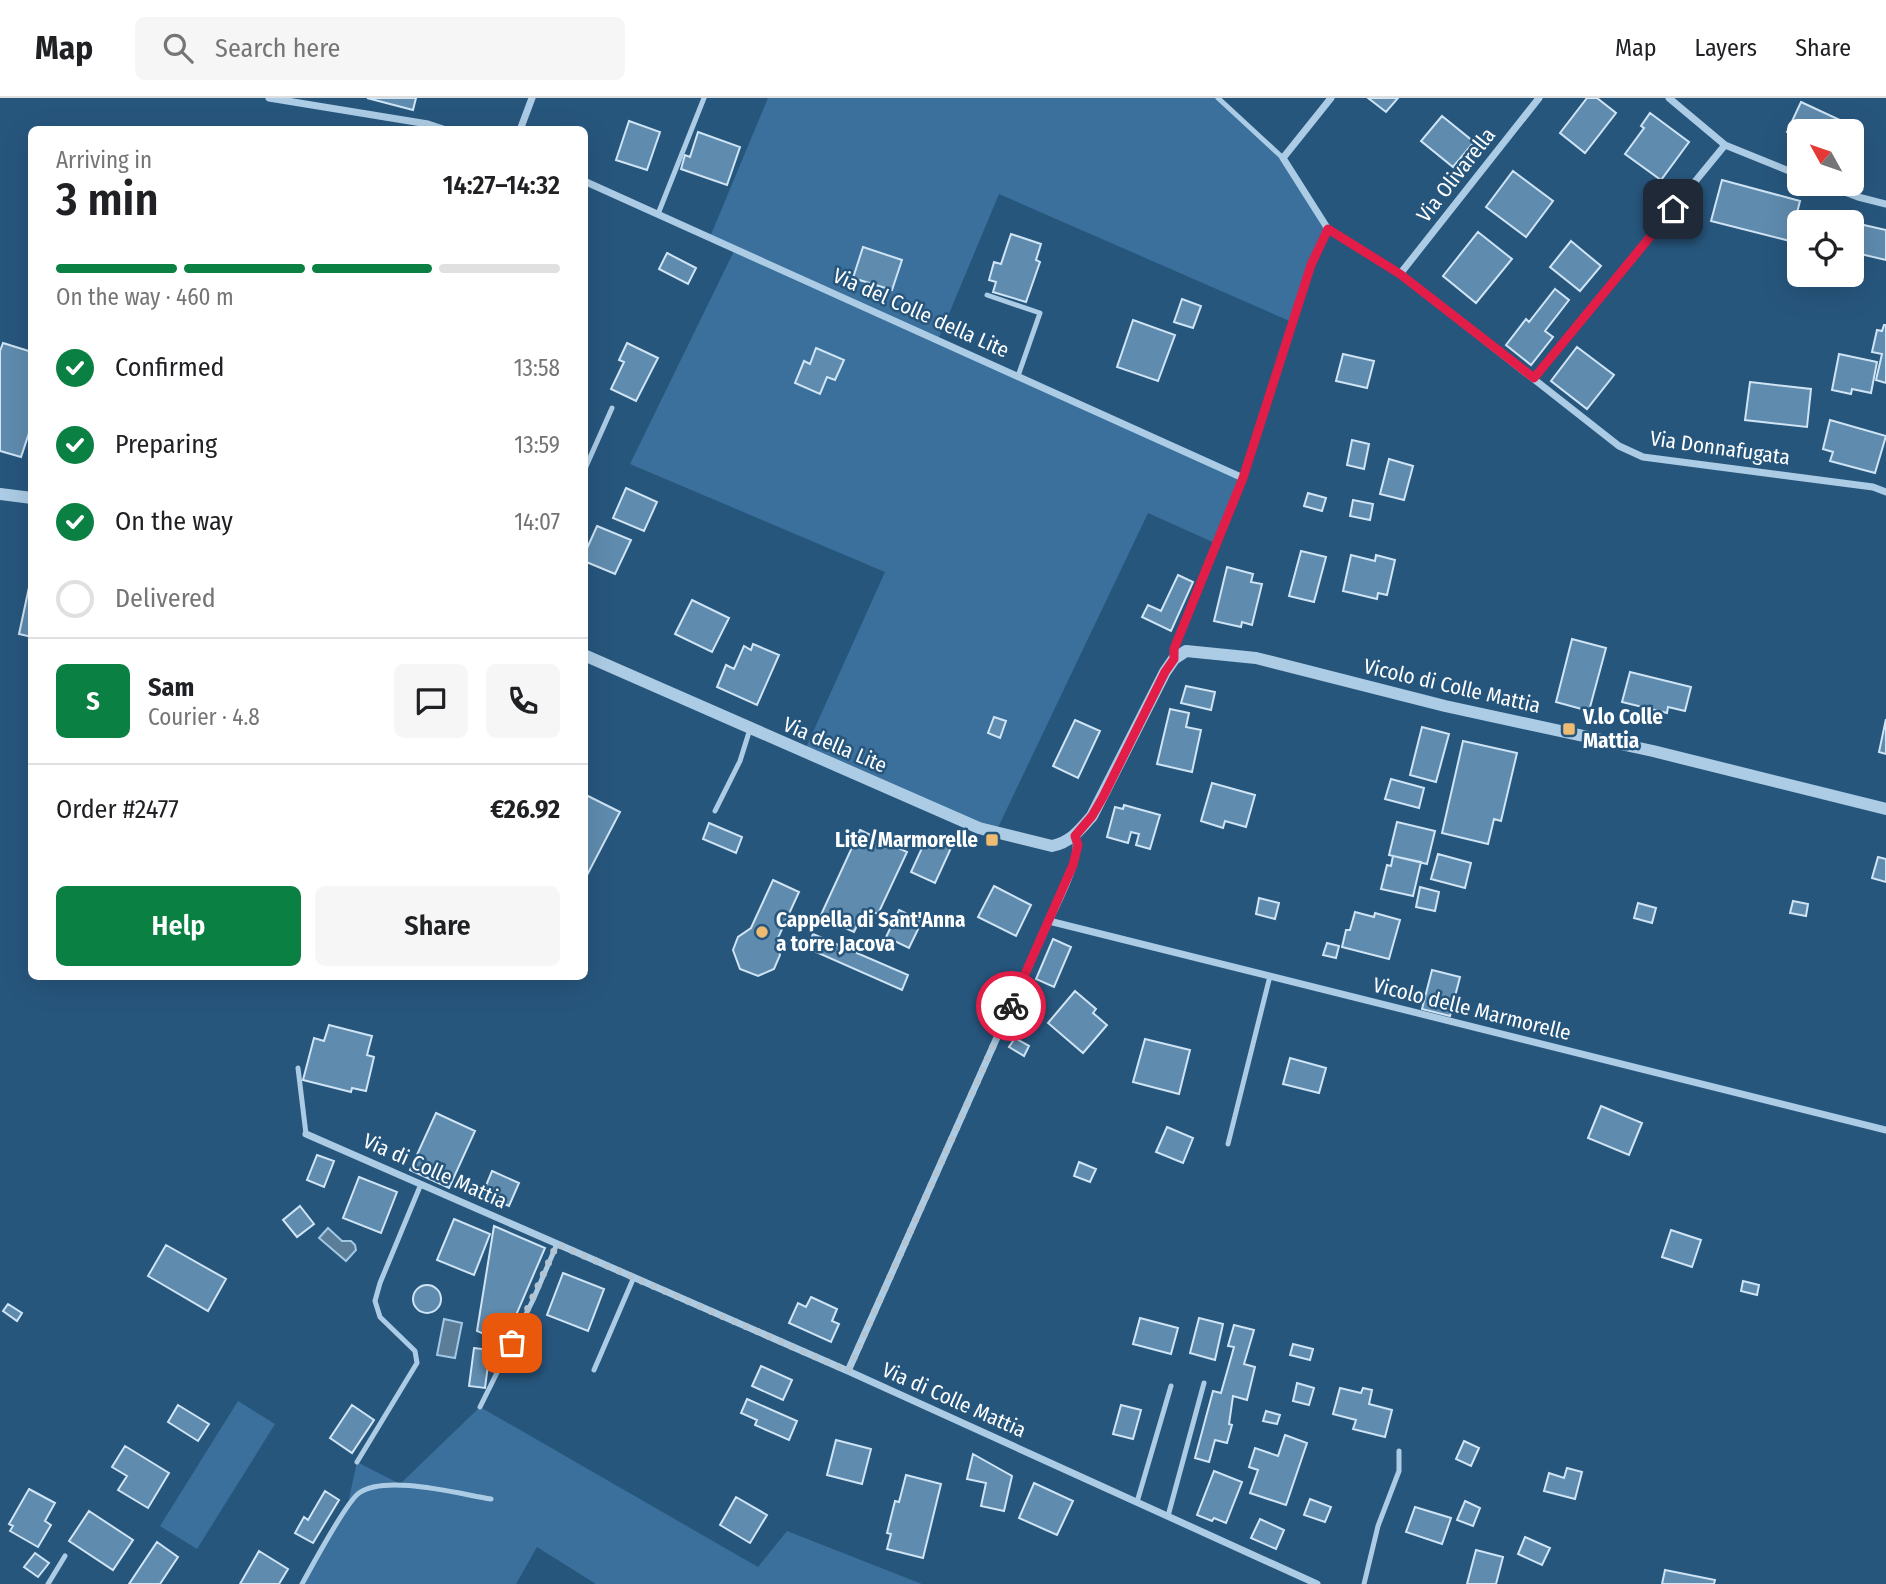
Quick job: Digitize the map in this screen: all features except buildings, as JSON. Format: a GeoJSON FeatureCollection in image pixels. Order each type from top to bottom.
{"type":"FeatureCollection","features":[{"type":"Feature","properties":{"kind":"street"},"geometry":{"type":"LineString","coordinates":[[270,98],[434,126]]}},
{"type":"Feature","properties":{"kind":"street"},"geometry":{"type":"LineString","coordinates":[[522,126],[532,98]]}},
{"type":"Feature","properties":{"kind":"street"},"geometry":{"type":"LineString","coordinates":[[848,1371],[1073,865],[1078,845],[1075,836],[1092,816],[1103,797],[1174,659],[1174,649],[1243,478],[1311,265],[1328,229],[1283,158],[1331,98]]}},
{"type":"Feature","properties":{"kind":"street","name":"Via Olivarella"},"geometry":{"type":"LineString","coordinates":[[1400,274],[1539,98]]}},
{"type":"Feature","properties":{"kind":"street"},"geometry":{"type":"LineString","coordinates":[[1669,98],[1725,145],[1787,170]]}},
{"type":"Feature","properties":{"kind":"street"},"geometry":{"type":"LineString","coordinates":[[1534,378],[1725,145]]}},
{"type":"Feature","properties":{"kind":"street","name":"Via del Colle della Lite"},"geometry":{"type":"LineString","coordinates":[[588,183],[1243,478]]}},
{"type":"Feature","properties":{"kind":"street"},"geometry":{"type":"LineString","coordinates":[[1855,196],[1886,204]]}},
{"type":"Feature","properties":{"kind":"street","name":"Via Donnafugata"},"geometry":{"type":"LineString","coordinates":[[1328,229],[1400,274],[1619,446],[1643,457],[1860,485],[1886,492]]}},
{"type":"Feature","properties":{"kind":"street"},"geometry":{"type":"LineString","coordinates":[[0,494],[28,498]]}},
{"type":"Feature","properties":{"kind":"street","name":"Vicolo di Colle Mattia"},"geometry":{"type":"LineString","coordinates":[[1174,659],[1186,651],[1256,658],[1446,706],[1653,751],[1886,809]]}},
{"type":"Feature","properties":{"kind":"street","name":"Via della Lite"},"geometry":{"type":"LineString","coordinates":[[588,657],[979,828],[1052,846],[1062,844],[1075,836]]}},
{"type":"Feature","properties":{"kind":"street","name":"Vicolo delle Marmorelle"},"geometry":{"type":"LineString","coordinates":[[1049,921],[1886,1130]]}},
{"type":"Feature","properties":{"kind":"street","name":"Via di Colle Mattia"},"geometry":{"type":"LineString","coordinates":[[306,1133],[848,1371],[1317,1584]]}},
{"type":"Feature","properties":{"kind":"lane"},"geometry":{"type":"LineString","coordinates":[[658,214],[704,98]]}},
{"type":"Feature","properties":{"kind":"lane"},"geometry":{"type":"LineString","coordinates":[[1218,98],[1283,158]]}},
{"type":"Feature","properties":{"kind":"lane"},"geometry":{"type":"LineString","coordinates":[[987,295],[1040,313],[1018,376]]}},
{"type":"Feature","properties":{"kind":"lane"},"geometry":{"type":"LineString","coordinates":[[588,462],[612,408]]}},
{"type":"Feature","properties":{"kind":"lane"},"geometry":{"type":"LineString","coordinates":[[715,811],[740,761],[750,729]]}},
{"type":"Feature","properties":{"kind":"lane"},"geometry":{"type":"LineString","coordinates":[[1228,1144],[1270,976]]}},
{"type":"Feature","properties":{"kind":"lane"},"geometry":{"type":"LineString","coordinates":[[298,1068],[306,1133]]}},
{"type":"Feature","properties":{"kind":"lane"},"geometry":{"type":"LineString","coordinates":[[357,1462],[417,1363],[415,1351],[380,1317],[375,1301],[421,1184]]}},
{"type":"Feature","properties":{"kind":"lane"},"geometry":{"type":"LineString","coordinates":[[480,1407],[533,1300],[557,1244]]}},
{"type":"Feature","properties":{"kind":"lane"},"geometry":{"type":"LineString","coordinates":[[594,1370],[634,1277]]}},
{"type":"Feature","properties":{"kind":"lane"},"geometry":{"type":"LineString","coordinates":[[1168,1516],[1204,1383]]}},
{"type":"Feature","properties":{"kind":"lane"},"geometry":{"type":"LineString","coordinates":[[1137,1502],[1171,1386]]}},
{"type":"Feature","properties":{"kind":"lane"},"geometry":{"type":"LineString","coordinates":[[1364,1584],[1375,1535],[1399,1471],[1399,1451]]}},
{"type":"Feature","properties":{"kind":"lane"},"geometry":{"type":"LineString","coordinates":[[302,1584],[354,1498],[369,1488],[400,1484],[491,1499]]}},
{"type":"Feature","properties":{"kind":"lane"},"geometry":{"type":"LineString","coordinates":[[48,1584],[65,1556]]}},
{"type":"Feature","properties":{"kind":"shaded area"},"geometry":{"type":"Polygon","coordinates":[[[768,98],[1218,98],[1283,158],[1328,229],[1292,322],[999,194],[938,340],[1243,478],[1217,544],[1148,513],[992,840],[804,752],[885,572],[630,464],[735,249],[710,237],[768,98]]]}},
{"type":"Feature","properties":{"kind":"shaded area"},"geometry":{"type":"Polygon","coordinates":[[[328,1228],[342,1241],[351,1241],[355,1245],[356,1250],[346,1261],[319,1238],[328,1228]]]}},
{"type":"Feature","properties":{"kind":"shaded area"},"geometry":{"type":"Polygon","coordinates":[[[444,1319],[462,1323],[455,1358],[437,1355],[444,1319]]]}},
{"type":"Feature","properties":{"kind":"shaded area"},"geometry":{"type":"Polygon","coordinates":[[[238,1401],[275,1424],[197,1549],[160,1526],[238,1401]]]}},
{"type":"Feature","properties":{"kind":"shaded area"},"geometry":{"type":"Polygon","coordinates":[[[480,1407],[758,1567],[787,1531],[922,1584],[596,1584],[537,1547],[516,1584],[302,1584],[347,1508],[357,1462],[400,1484],[480,1407]]]}},
{"type":"Feature","properties":{"kind":"way so far"},"geometry":{"type":"LineString","coordinates":[[512,1343],[557,1244],[848,1371],[1011,1006]]}},
{"type":"Feature","properties":{"kind":"place","name":"V.lo Colle Mattia"},"geometry":{"type":"Point","coordinates":[1569,729]}},
{"type":"Feature","properties":{"kind":"place","name":"Lite/Marmorelle"},"geometry":{"type":"Point","coordinates":[992,840]}},
{"type":"Feature","properties":{"kind":"place","name":"Cappella di Sant'Anna a torre Jacova"},"geometry":{"type":"Point","coordinates":[762,932]}},
{"type":"Feature","properties":{"kind":"route"},"geometry":{"type":"LineString","coordinates":[[1011,1006],[1073,865],[1078,845],[1075,836],[1092,816],[1103,797],[1174,659],[1174,649],[1243,478],[1311,265],[1328,229],[1400,274],[1534,378],[1673,209]]}}]}
